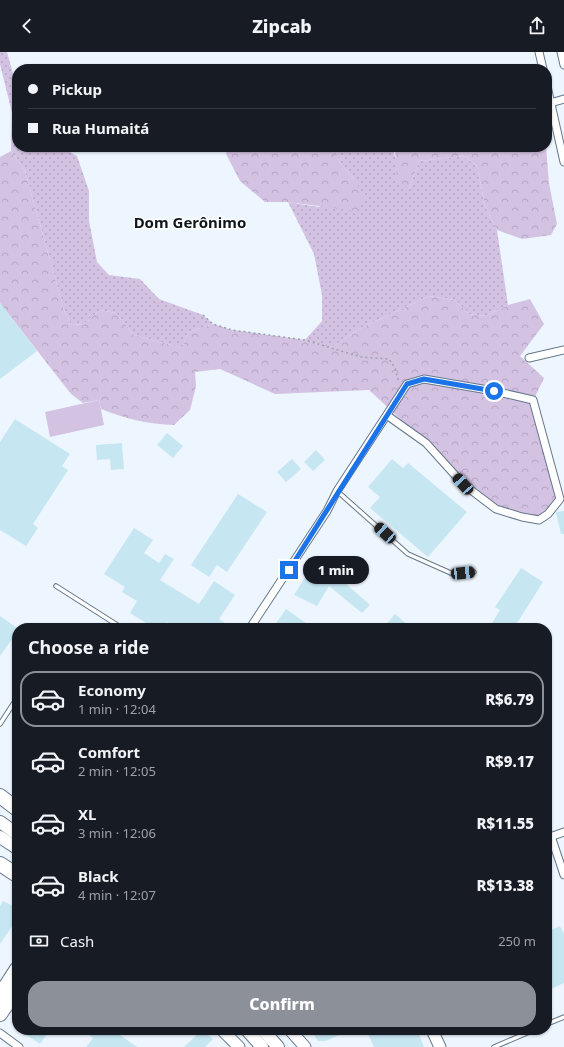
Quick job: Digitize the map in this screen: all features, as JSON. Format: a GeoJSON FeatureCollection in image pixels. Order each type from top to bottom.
{"type":"FeatureCollection","features":[{"type":"Feature","properties":{"kind":"highway"},"geometry":{"type":"LineString","coordinates":[[0,796],[12,805]]}},
{"type":"Feature","properties":{"kind":"highway"},"geometry":{"type":"LineString","coordinates":[[0,864],[12,872]]}},
{"type":"Feature","properties":{"kind":"highway"},"geometry":{"type":"LineString","coordinates":[[0,995],[12,977]]}},
{"type":"Feature","properties":{"kind":"highway"},"geometry":{"type":"LineString","coordinates":[[0,1014],[12,996]]}},
{"type":"Feature","properties":{"kind":"main road"},"geometry":{"type":"LineString","coordinates":[[0,822],[12,830]]}},
{"type":"Feature","properties":{"kind":"main road"},"geometry":{"type":"LineString","coordinates":[[0,837],[12,845]]}},
{"type":"Feature","properties":{"kind":"main road"},"geometry":{"type":"LineString","coordinates":[[227,1035],[239,1047]]}},
{"type":"Feature","properties":{"kind":"main road"},"geometry":{"type":"LineString","coordinates":[[251,1035],[262,1047]]}},
{"type":"Feature","properties":{"kind":"main road"},"geometry":{"type":"LineString","coordinates":[[267,1035],[278,1047]]}},
{"type":"Feature","properties":{"kind":"main road"},"geometry":{"type":"LineString","coordinates":[[294,1035],[305,1047]]}},
{"type":"Feature","properties":{"kind":"main road"},"geometry":{"type":"LineString","coordinates":[[434,1035],[440,1047]]}},
{"type":"Feature","properties":{"kind":"street"},"geometry":{"type":"LineString","coordinates":[[539,52],[542,64]]}},
{"type":"Feature","properties":{"kind":"street"},"geometry":{"type":"LineString","coordinates":[[561,52],[564,65]]}},
{"type":"Feature","properties":{"kind":"street"},"geometry":{"type":"LineString","coordinates":[[552,102],[564,99]]}},
{"type":"Feature","properties":{"kind":"street"},"geometry":{"type":"LineString","coordinates":[[552,115],[564,162]]}},
{"type":"Feature","properties":{"kind":"street"},"geometry":{"type":"LineString","coordinates":[[529,358],[564,350]]}},
{"type":"Feature","properties":{"kind":"street"},"geometry":{"type":"LineString","coordinates":[[253,623],[327,511],[338,491],[388,416],[407,384],[424,379],[494,391],[533,400],[560,499],[548,514],[539,520],[522,517],[496,509],[463,484],[426,443],[388,416]]}},
{"type":"Feature","properties":{"kind":"street"},"geometry":{"type":"LineString","coordinates":[[552,836],[564,832]]}},
{"type":"Feature","properties":{"kind":"street"},"geometry":{"type":"LineString","coordinates":[[552,845],[564,875]]}},
{"type":"Feature","properties":{"kind":"street"},"geometry":{"type":"LineString","coordinates":[[0,1033],[19,1047]]}},
{"type":"Feature","properties":{"kind":"lane"},"geometry":{"type":"LineString","coordinates":[[338,491],[408,554],[453,574],[474,572]]}},
{"type":"Feature","properties":{"kind":"lane"},"geometry":{"type":"LineString","coordinates":[[56,586],[114,623]]}},
{"type":"Feature","properties":{"kind":"lane"},"geometry":{"type":"LineString","coordinates":[[0,724],[12,706]]}},
{"type":"Feature","properties":{"kind":"lane"},"geometry":{"type":"LineString","coordinates":[[552,1022],[564,1017]]}},
{"type":"Feature","properties":{"kind":"lane"},"geometry":{"type":"LineString","coordinates":[[494,1047],[522,1035]]}},
{"type":"Feature","properties":{"kind":"path"},"geometry":{"type":"LineString","coordinates":[[203,316],[212,324],[232,330],[305,340],[361,357],[389,360],[395,368],[401,395]]}},
{"type":"Feature","properties":{"kind":"green space"},"geometry":{"type":"Polygon","coordinates":[[[0,52],[7,52],[12,70],[12,113],[0,64],[0,52]]]}},
{"type":"Feature","properties":{"kind":"green space"},"geometry":{"type":"Polygon","coordinates":[[[12,113],[12,152],[70,152],[77,156],[89,191],[89,221],[97,262],[109,275],[140,279],[159,299],[203,315],[213,324],[188,332],[182,348],[134,335],[116,313],[100,310],[84,324],[71,325],[64,310],[25,171],[11,151],[12,113]]]}},
{"type":"Feature","properties":{"kind":"green space"},"geometry":{"type":"Polygon","coordinates":[[[11,151],[25,171],[64,310],[71,325],[84,324],[100,310],[116,313],[134,335],[182,348],[188,332],[213,324],[232,330],[305,340],[331,348],[359,329],[429,296],[455,300],[469,314],[486,316],[508,305],[530,299],[544,324],[520,356],[544,378],[533,401],[560,499],[539,520],[496,509],[463,484],[426,443],[369,390],[275,394],[220,369],[195,372],[196,386],[190,410],[174,425],[146,422],[119,416],[101,409],[99,400],[83,403],[71,394],[0,303],[0,157],[11,151]]]}},
{"type":"Feature","properties":{"kind":"green space"},"geometry":{"type":"Polygon","coordinates":[[[226,152],[336,152],[340,163],[354,179],[364,196],[356,211],[288,202],[265,202],[240,181],[226,152]]]}},
{"type":"Feature","properties":{"kind":"green space"},"geometry":{"type":"Polygon","coordinates":[[[336,152],[394,152],[409,189],[419,161],[463,156],[477,166],[485,206],[497,230],[508,305],[486,316],[469,314],[455,300],[429,296],[359,329],[331,348],[305,340],[322,321],[322,295],[314,254],[288,202],[319,207],[354,179],[340,163],[336,152]]]}},
{"type":"Feature","properties":{"kind":"green space"},"geometry":{"type":"Polygon","coordinates":[[[395,152],[546,152],[549,183],[557,224],[551,235],[522,239],[497,230],[485,206],[477,166],[463,156],[419,161],[409,189],[397,179],[395,152]]]}},
{"type":"Feature","properties":{"kind":"green space"},"geometry":{"type":"Polygon","coordinates":[[[99,400],[104,425],[50,437],[45,412],[99,400]]]}},
{"type":"Feature","properties":{"kind":"building"},"geometry":{"type":"Polygon","coordinates":[[[0,303],[37,351],[0,379],[0,303]]]}},
{"type":"Feature","properties":{"kind":"building"},"geometry":{"type":"Polygon","coordinates":[[[15,419],[70,454],[62,466],[68,470],[33,524],[38,528],[26,546],[0,530],[0,442],[15,419]]]}},
{"type":"Feature","properties":{"kind":"building"},"geometry":{"type":"Polygon","coordinates":[[[167,433],[183,446],[173,458],[157,445],[167,433]]]}},
{"type":"Feature","properties":{"kind":"building"},"geometry":{"type":"Polygon","coordinates":[[[122,443],[124,469],[111,470],[110,459],[97,460],[96,445],[122,443]]]}},
{"type":"Feature","properties":{"kind":"building"},"geometry":{"type":"Polygon","coordinates":[[[316,450],[325,460],[313,471],[304,462],[316,450]]]}},
{"type":"Feature","properties":{"kind":"building"},"geometry":{"type":"Polygon","coordinates":[[[292,459],[301,469],[286,482],[277,472],[292,459]]]}},
{"type":"Feature","properties":{"kind":"building"},"geometry":{"type":"Polygon","coordinates":[[[392,459],[403,468],[408,463],[467,512],[428,557],[370,508],[380,497],[368,487],[392,459]]]}},
{"type":"Feature","properties":{"kind":"building"},"geometry":{"type":"Polygon","coordinates":[[[238,494],[267,512],[227,572],[217,565],[209,577],[191,565],[238,494]]]}},
{"type":"Feature","properties":{"kind":"building"},"geometry":{"type":"Polygon","coordinates":[[[564,511],[564,534],[561,534],[556,512],[564,511]]]}},
{"type":"Feature","properties":{"kind":"building"},"geometry":{"type":"Polygon","coordinates":[[[134,528],[153,540],[144,553],[159,563],[165,554],[174,559],[160,580],[199,604],[214,581],[235,595],[219,619],[225,623],[146,623],[130,613],[137,601],[122,592],[125,587],[104,574],[134,528]]]}},
{"type":"Feature","properties":{"kind":"building"},"geometry":{"type":"Polygon","coordinates":[[[315,562],[336,575],[370,605],[362,613],[329,586],[317,606],[294,595],[315,562]]]}},
{"type":"Feature","properties":{"kind":"building"},"geometry":{"type":"Polygon","coordinates":[[[521,568],[543,582],[517,623],[492,623],[500,610],[495,607],[521,568]]]}},
{"type":"Feature","properties":{"kind":"building"},"geometry":{"type":"Polygon","coordinates":[[[286,609],[306,623],[276,623],[286,609]]]}},
{"type":"Feature","properties":{"kind":"building"},"geometry":{"type":"Polygon","coordinates":[[[395,614],[405,623],[387,623],[395,614]]]}},
{"type":"Feature","properties":{"kind":"building"},"geometry":{"type":"Polygon","coordinates":[[[0,616],[12,624],[12,639],[0,656],[0,616]]]}},
{"type":"Feature","properties":{"kind":"building"},"geometry":{"type":"Polygon","coordinates":[[[3,901],[12,906],[12,926],[0,944],[0,906],[3,901]]]}},
{"type":"Feature","properties":{"kind":"building"},"geometry":{"type":"Polygon","coordinates":[[[560,926],[564,934],[564,983],[552,989],[552,930],[560,926]]]}},
{"type":"Feature","properties":{"kind":"building"},"geometry":{"type":"Polygon","coordinates":[[[26,1035],[46,1035],[40,1044],[26,1035]]]}},
{"type":"Feature","properties":{"kind":"building"},"geometry":{"type":"Polygon","coordinates":[[[89,1035],[120,1035],[137,1047],[86,1047],[93,1038],[89,1035]]]}},
{"type":"Feature","properties":{"kind":"building"},"geometry":{"type":"Polygon","coordinates":[[[197,1035],[208,1035],[213,1039],[205,1047],[184,1047],[197,1035]]]}},
{"type":"Feature","properties":{"kind":"building"},"geometry":{"type":"Polygon","coordinates":[[[314,1035],[339,1035],[326,1041],[318,1041],[314,1035]]]}},
{"type":"Feature","properties":{"kind":"building"},"geometry":{"type":"Polygon","coordinates":[[[368,1035],[419,1035],[424,1047],[374,1047],[368,1035]]]}},
{"type":"Feature","properties":{"kind":"district","name":"Dom Gerônimo"},"geometry":{"type":"Point","coordinates":[190,222]}},
{"type":"Feature","properties":{"kind":"route"},"geometry":{"type":"LineString","coordinates":[[289,570],[407,384],[424,379],[494,391]]}}]}
